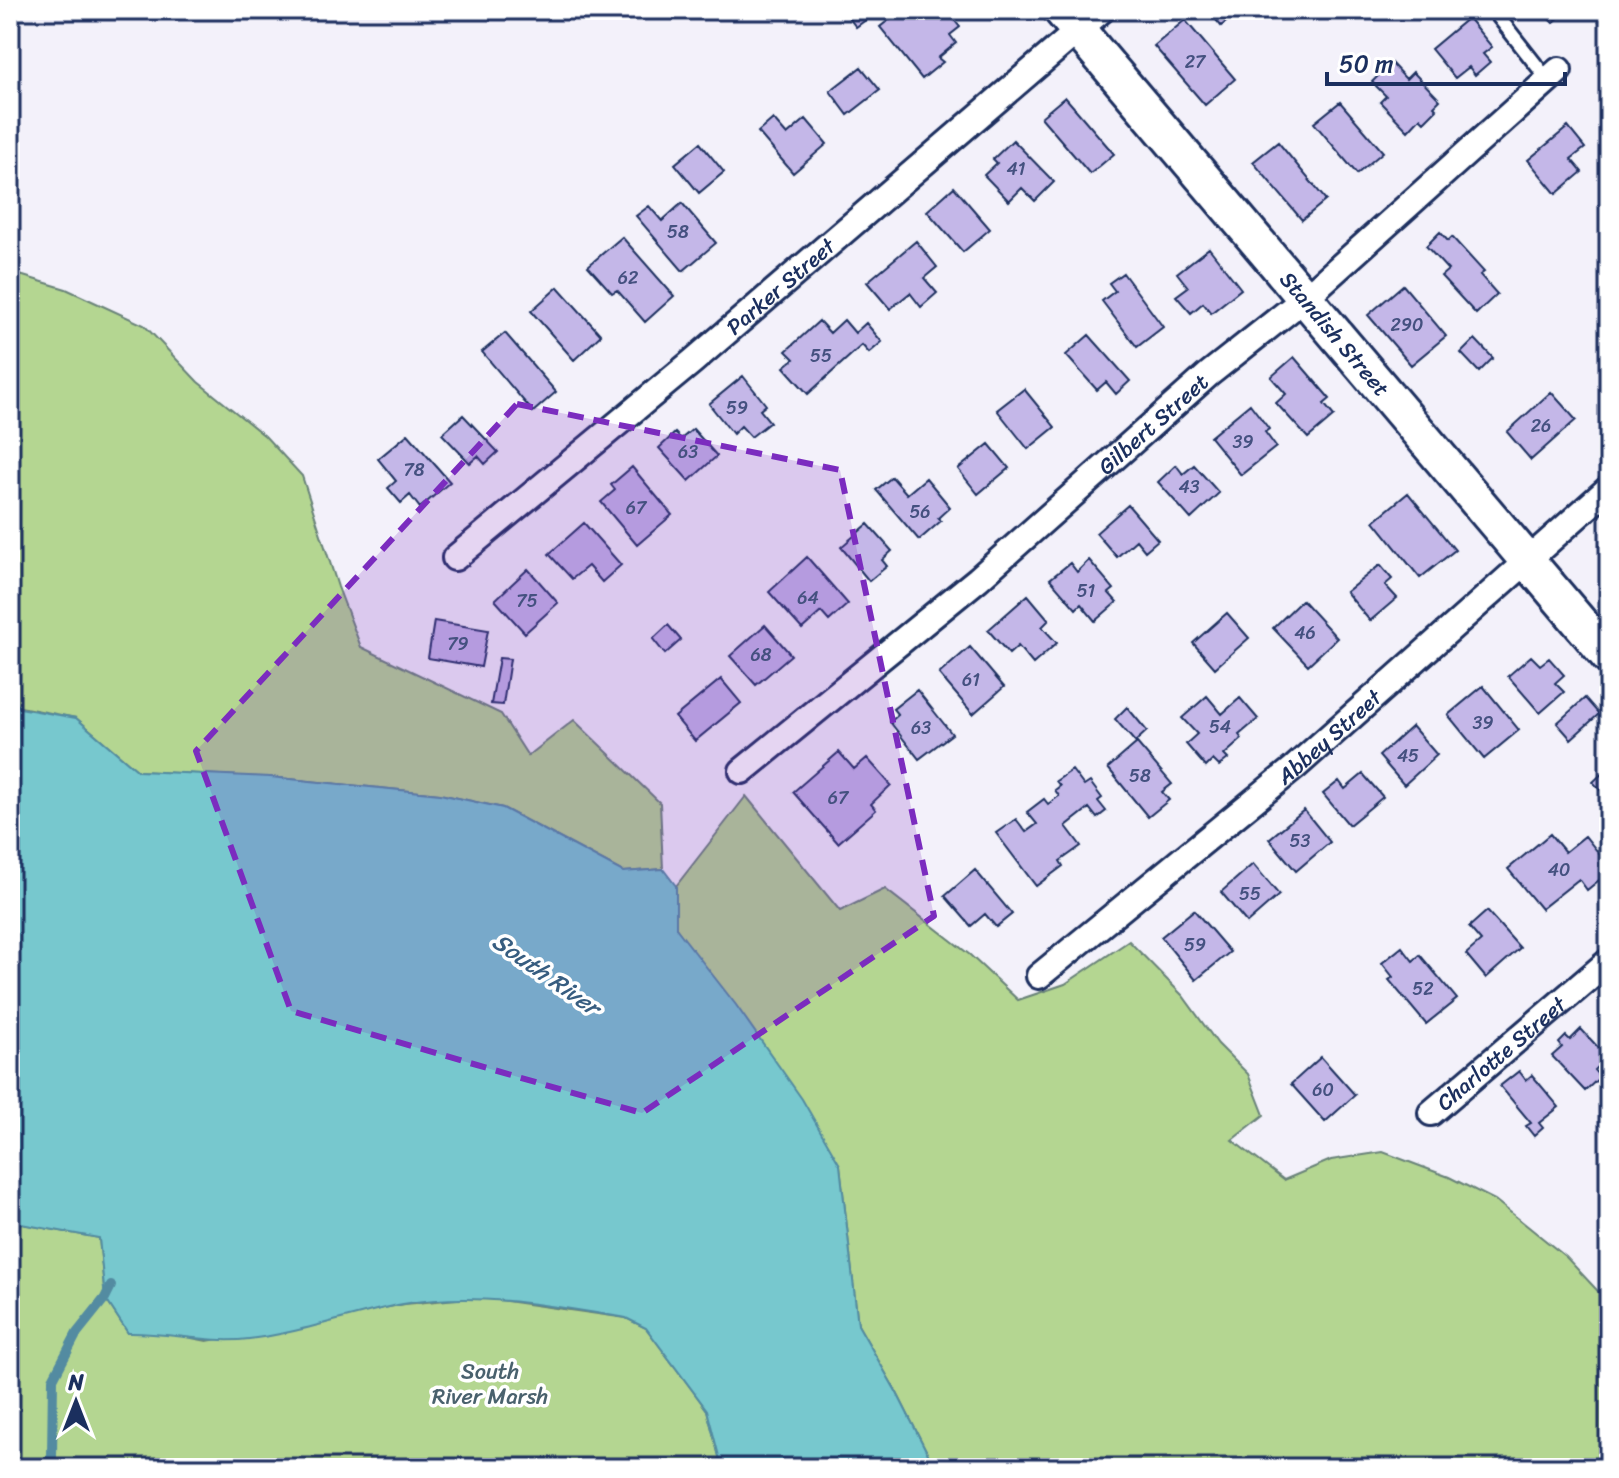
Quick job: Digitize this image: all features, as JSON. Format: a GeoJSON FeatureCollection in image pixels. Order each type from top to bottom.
{"type":"FeatureCollection","features":[{"type":"Feature","properties":{"kind":"street","name":"Standish Street"},"geometry":{"type":"LineString","coordinates":[[1080,17],[1305,298],[1609,657]]}},
{"type":"Feature","properties":{"kind":"street","name":"Parker Street"},"geometry":{"type":"LineString","coordinates":[[455,558],[692,362],[1080,17]]}},
{"type":"Feature","properties":{"kind":"street","name":"Gilbert Street"},"geometry":{"type":"LineString","coordinates":[[742,771],[978,579],[1209,374],[1305,298],[1554,75]]}},
{"type":"Feature","properties":{"kind":"street","name":"Abbey Street"},"geometry":{"type":"LineString","coordinates":[[1039,976],[1294,768],[1609,488]]}},
{"type":"Feature","properties":{"kind":"street","name":"Charlotte Street"},"geometry":{"type":"LineString","coordinates":[[1431,1113],[1609,961]]}},
{"type":"Feature","properties":{"kind":"lane"},"geometry":{"type":"LineString","coordinates":[[1493,10],[1554,75]]}},
{"type":"Feature","properties":{"kind":"highlighted area"},"geometry":{"type":"Polygon","coordinates":[[[517,404],[840,470],[934,916],[642,1113],[291,1011],[196,751],[517,404]]]}},
{"type":"Feature","properties":{"kind":"green space"},"geometry":{"type":"Polygon","coordinates":[[[10,272],[66,289],[144,325],[198,382],[265,436],[302,476],[361,647],[501,714],[528,756],[574,720],[660,803],[663,869],[623,872],[503,808],[440,794],[279,778],[138,771],[76,718],[10,705],[10,272]]]}},
{"type":"Feature","properties":{"kind":"green space"},"geometry":{"type":"Polygon","coordinates":[[[746,796],[840,911],[885,889],[970,955],[1018,1000],[1065,984],[1129,941],[1183,996],[1218,1044],[1248,1074],[1264,1115],[1232,1140],[1284,1180],[1331,1160],[1383,1152],[1449,1177],[1495,1200],[1566,1257],[1609,1303],[1609,1468],[935,1468],[858,1325],[840,1165],[676,928],[676,886],[746,796]]]}},
{"type":"Feature","properties":{"kind":"green space","name":"South River Marsh"},"geometry":{"type":"Polygon","coordinates":[[[10,1222],[99,1238],[105,1298],[128,1333],[161,1332],[207,1341],[405,1304],[478,1297],[626,1318],[646,1328],[707,1410],[722,1468],[10,1468],[10,1222]]]}},
{"type":"Feature","properties":{"kind":"water","name":"South River"},"geometry":{"type":"Polygon","coordinates":[[[10,693],[20,708],[76,718],[138,771],[270,777],[440,794],[503,808],[623,872],[663,869],[676,886],[676,928],[736,1005],[802,1099],[840,1165],[858,1325],[935,1468],[722,1468],[707,1410],[646,1328],[626,1318],[515,1302],[459,1299],[403,1304],[249,1339],[219,1340],[128,1333],[105,1298],[99,1238],[10,1222],[10,693]]]}},
{"type":"Feature","properties":{"kind":"building"},"geometry":{"type":"Polygon","coordinates":[[[843,10],[870,10],[874,14],[856,27],[843,10]]]}},
{"type":"Feature","properties":{"kind":"building"},"geometry":{"type":"Polygon","coordinates":[[[901,10],[946,10],[960,27],[950,35],[956,43],[938,58],[943,62],[922,79],[880,27],[901,10]]]}},
{"type":"Feature","properties":{"kind":"building"},"geometry":{"type":"Polygon","coordinates":[[[1208,10],[1241,10],[1221,26],[1208,10]]]}},
{"type":"Feature","properties":{"kind":"building"},"geometry":{"type":"Polygon","coordinates":[[[1540,10],[1567,10],[1553,23],[1540,10]]]}},
{"type":"Feature","properties":{"kind":"building"},"geometry":{"type":"Polygon","coordinates":[[[1468,18],[1492,47],[1483,54],[1490,62],[1475,75],[1469,67],[1455,78],[1431,49],[1468,18]]]}},
{"type":"Feature","properties":{"kind":"building"},"geometry":{"type":"Polygon","coordinates":[[[1185,20],[1235,79],[1205,105],[1154,46],[1185,20]]]}},
{"type":"Feature","properties":{"kind":"building"},"geometry":{"type":"Polygon","coordinates":[[[1391,63],[1406,79],[1413,72],[1440,100],[1434,106],[1437,109],[1424,122],[1420,118],[1408,131],[1380,102],[1386,96],[1372,82],[1391,63]]]}},
{"type":"Feature","properties":{"kind":"building"},"geometry":{"type":"Polygon","coordinates":[[[861,67],[880,90],[848,115],[830,91],[861,67]]]}},
{"type":"Feature","properties":{"kind":"building"},"geometry":{"type":"Polygon","coordinates":[[[1065,97],[1114,154],[1090,174],[1041,117],[1065,97]]]}},
{"type":"Feature","properties":{"kind":"building"},"geometry":{"type":"Polygon","coordinates":[[[1340,102],[1383,152],[1357,174],[1314,123],[1340,102]]]}},
{"type":"Feature","properties":{"kind":"building"},"geometry":{"type":"Polygon","coordinates":[[[773,119],[787,135],[806,119],[827,144],[793,173],[758,132],[773,119]]]}},
{"type":"Feature","properties":{"kind":"building"},"geometry":{"type":"Polygon","coordinates":[[[1568,127],[1585,148],[1571,159],[1582,172],[1556,194],[1528,160],[1568,127]]]}},
{"type":"Feature","properties":{"kind":"building"},"geometry":{"type":"Polygon","coordinates":[[[1013,140],[1054,182],[1035,201],[1022,188],[1009,201],[984,175],[997,163],[993,159],[1013,140]]]}},
{"type":"Feature","properties":{"kind":"building"},"geometry":{"type":"Polygon","coordinates":[[[1278,142],[1326,200],[1302,220],[1253,162],[1278,142]]]}},
{"type":"Feature","properties":{"kind":"building"},"geometry":{"type":"Polygon","coordinates":[[[700,143],[724,172],[699,193],[675,164],[700,143]]]}},
{"type":"Feature","properties":{"kind":"building"},"geometry":{"type":"Polygon","coordinates":[[[954,187],[990,229],[963,252],[927,211],[954,187]]]}},
{"type":"Feature","properties":{"kind":"building"},"geometry":{"type":"Polygon","coordinates":[[[682,203],[716,243],[683,271],[636,216],[649,206],[662,221],[682,203]]]}},
{"type":"Feature","properties":{"kind":"building"},"geometry":{"type":"Polygon","coordinates":[[[1440,232],[1448,241],[1452,237],[1484,272],[1480,275],[1497,294],[1476,314],[1441,276],[1448,270],[1426,246],[1440,232]]]}},
{"type":"Feature","properties":{"kind":"building"},"geometry":{"type":"Polygon","coordinates":[[[622,237],[674,296],[645,322],[617,290],[612,293],[588,266],[622,237]]]}},
{"type":"Feature","properties":{"kind":"building"},"geometry":{"type":"Polygon","coordinates":[[[916,241],[937,267],[924,278],[937,293],[921,307],[910,293],[890,309],[867,282],[916,241]]]}},
{"type":"Feature","properties":{"kind":"building"},"geometry":{"type":"Polygon","coordinates":[[[1209,248],[1241,289],[1211,313],[1203,303],[1191,313],[1176,296],[1188,287],[1177,273],[1209,248]]]}},
{"type":"Feature","properties":{"kind":"building"},"geometry":{"type":"Polygon","coordinates":[[[1123,273],[1163,327],[1137,347],[1102,301],[1115,291],[1109,283],[1123,273]]]}},
{"type":"Feature","properties":{"kind":"building"},"geometry":{"type":"Polygon","coordinates":[[[1403,285],[1446,336],[1411,365],[1368,315],[1403,285]]]}},
{"type":"Feature","properties":{"kind":"building"},"geometry":{"type":"Polygon","coordinates":[[[558,287],[601,335],[574,360],[531,311],[558,287]]]}},
{"type":"Feature","properties":{"kind":"building"},"geometry":{"type":"Polygon","coordinates":[[[844,320],[855,333],[866,323],[882,342],[869,353],[862,345],[808,394],[784,367],[794,359],[786,351],[819,321],[830,333],[844,320]]]}},
{"type":"Feature","properties":{"kind":"building"},"geometry":{"type":"Polygon","coordinates":[[[505,333],[556,392],[533,412],[482,352],[505,333]]]}},
{"type":"Feature","properties":{"kind":"building"},"geometry":{"type":"Polygon","coordinates":[[[1089,335],[1130,381],[1116,394],[1106,382],[1097,390],[1066,355],[1089,335]]]}},
{"type":"Feature","properties":{"kind":"building"},"geometry":{"type":"Polygon","coordinates":[[[1475,339],[1493,358],[1479,372],[1461,353],[1475,339]]]}},
{"type":"Feature","properties":{"kind":"building"},"geometry":{"type":"Polygon","coordinates":[[[1294,357],[1330,399],[1324,404],[1334,416],[1308,438],[1276,403],[1286,394],[1271,377],[1294,357]]]}},
{"type":"Feature","properties":{"kind":"building"},"geometry":{"type":"Polygon","coordinates":[[[743,376],[766,405],[760,410],[770,422],[751,437],[741,426],[733,434],[709,404],[743,376]]]}},
{"type":"Feature","properties":{"kind":"building"},"geometry":{"type":"Polygon","coordinates":[[[1024,389],[1055,427],[1028,449],[997,410],[1024,389]]]}},
{"type":"Feature","properties":{"kind":"building"},"geometry":{"type":"Polygon","coordinates":[[[1551,392],[1576,420],[1531,460],[1507,432],[1551,392]]]}},
{"type":"Feature","properties":{"kind":"building"},"geometry":{"type":"Polygon","coordinates":[[[1250,404],[1269,429],[1265,432],[1276,447],[1241,475],[1210,437],[1250,404]]]}},
{"type":"Feature","properties":{"kind":"building"},"geometry":{"type":"Polygon","coordinates":[[[463,415],[498,452],[485,464],[478,456],[470,463],[442,434],[463,415]]]}},
{"type":"Feature","properties":{"kind":"building"},"geometry":{"type":"Polygon","coordinates":[[[693,429],[717,456],[689,481],[659,448],[675,433],[681,439],[693,429]]]}},
{"type":"Feature","properties":{"kind":"building"},"geometry":{"type":"Polygon","coordinates":[[[408,434],[450,482],[420,508],[410,495],[401,503],[388,488],[396,481],[378,459],[408,434]]]}},
{"type":"Feature","properties":{"kind":"building"},"geometry":{"type":"Polygon","coordinates":[[[989,444],[1009,468],[978,494],[958,469],[989,444]]]}},
{"type":"Feature","properties":{"kind":"building"},"geometry":{"type":"Polygon","coordinates":[[[1176,465],[1183,474],[1194,465],[1219,493],[1191,519],[1158,482],[1176,465]]]}},
{"type":"Feature","properties":{"kind":"building"},"geometry":{"type":"Polygon","coordinates":[[[632,467],[672,515],[637,545],[601,502],[615,490],[611,485],[632,467]]]}},
{"type":"Feature","properties":{"kind":"building"},"geometry":{"type":"Polygon","coordinates":[[[892,477],[907,494],[926,478],[950,507],[938,518],[941,521],[919,540],[876,490],[892,477]]]}},
{"type":"Feature","properties":{"kind":"building"},"geometry":{"type":"Polygon","coordinates":[[[1408,493],[1455,550],[1420,578],[1374,521],[1408,493]]]}},
{"type":"Feature","properties":{"kind":"building"},"geometry":{"type":"Polygon","coordinates":[[[1128,505],[1158,540],[1145,551],[1136,540],[1117,557],[1096,533],[1128,505]]]}},
{"type":"Feature","properties":{"kind":"building"},"geometry":{"type":"Polygon","coordinates":[[[584,523],[621,565],[602,582],[588,566],[572,579],[549,554],[584,523]]]}},
{"type":"Feature","properties":{"kind":"building"},"geometry":{"type":"Polygon","coordinates":[[[868,524],[892,551],[882,560],[887,566],[869,581],[841,547],[868,524]]]}},
{"type":"Feature","properties":{"kind":"building"},"geometry":{"type":"Polygon","coordinates":[[[807,557],[848,604],[829,621],[821,612],[802,629],[769,592],[807,557]]]}},
{"type":"Feature","properties":{"kind":"building"},"geometry":{"type":"Polygon","coordinates":[[[1089,560],[1114,589],[1109,593],[1117,602],[1095,621],[1081,604],[1076,609],[1050,579],[1070,563],[1077,572],[1089,560]]]}},
{"type":"Feature","properties":{"kind":"building"},"geometry":{"type":"Polygon","coordinates":[[[1380,565],[1392,579],[1385,585],[1397,598],[1370,621],[1346,592],[1380,565]]]}},
{"type":"Feature","properties":{"kind":"building"},"geometry":{"type":"Polygon","coordinates":[[[528,569],[558,603],[525,633],[495,600],[528,569]]]}},
{"type":"Feature","properties":{"kind":"building"},"geometry":{"type":"Polygon","coordinates":[[[1028,595],[1049,620],[1042,627],[1057,643],[1033,664],[1018,646],[1009,654],[988,630],[1028,595]]]}},
{"type":"Feature","properties":{"kind":"building"},"geometry":{"type":"Polygon","coordinates":[[[1302,600],[1337,638],[1308,665],[1273,628],[1302,600]]]}},
{"type":"Feature","properties":{"kind":"building"},"geometry":{"type":"Polygon","coordinates":[[[1227,613],[1249,638],[1215,668],[1193,643],[1227,613]]]}},
{"type":"Feature","properties":{"kind":"building"},"geometry":{"type":"Polygon","coordinates":[[[434,621],[488,630],[481,667],[428,658],[434,621]]]}},
{"type":"Feature","properties":{"kind":"building"},"geometry":{"type":"Polygon","coordinates":[[[668,625],[681,640],[665,654],[653,639],[668,625]]]}},
{"type":"Feature","properties":{"kind":"building"},"geometry":{"type":"Polygon","coordinates":[[[765,625],[791,655],[756,685],[730,656],[765,625]]]}},
{"type":"Feature","properties":{"kind":"building"},"geometry":{"type":"Polygon","coordinates":[[[970,647],[1004,687],[973,714],[939,674],[970,647]]]}},
{"type":"Feature","properties":{"kind":"building"},"geometry":{"type":"Polygon","coordinates":[[[1531,656],[1540,665],[1549,658],[1564,675],[1555,683],[1564,692],[1540,713],[1508,676],[1531,656]]]}},
{"type":"Feature","properties":{"kind":"building"},"geometry":{"type":"Polygon","coordinates":[[[499,658],[510,659],[503,705],[491,704],[499,658]]]}},
{"type":"Feature","properties":{"kind":"building"},"geometry":{"type":"Polygon","coordinates":[[[721,679],[741,703],[695,741],[675,717],[721,679]]]}},
{"type":"Feature","properties":{"kind":"building"},"geometry":{"type":"Polygon","coordinates":[[[1483,686],[1519,730],[1484,759],[1448,715],[1483,686]]]}},
{"type":"Feature","properties":{"kind":"building"},"geometry":{"type":"Polygon","coordinates":[[[917,690],[952,734],[919,759],[890,722],[898,715],[893,709],[917,690]]]}},
{"type":"Feature","properties":{"kind":"building"},"geometry":{"type":"Polygon","coordinates":[[[1207,696],[1222,714],[1240,698],[1258,719],[1239,735],[1242,739],[1224,755],[1228,759],[1219,766],[1213,760],[1206,767],[1186,744],[1197,734],[1182,718],[1207,696]]]}},
{"type":"Feature","properties":{"kind":"building"},"geometry":{"type":"Polygon","coordinates":[[[1585,698],[1599,714],[1571,739],[1557,723],[1585,698]]]}},
{"type":"Feature","properties":{"kind":"building"},"geometry":{"type":"Polygon","coordinates":[[[1127,707],[1147,731],[1135,742],[1115,719],[1127,707]]]}},
{"type":"Feature","properties":{"kind":"building"},"geometry":{"type":"Polygon","coordinates":[[[1412,726],[1437,755],[1404,785],[1379,756],[1412,726]]]}},
{"type":"Feature","properties":{"kind":"building"},"geometry":{"type":"Polygon","coordinates":[[[1137,743],[1172,784],[1162,792],[1169,800],[1148,817],[1108,768],[1137,743]]]}},
{"type":"Feature","properties":{"kind":"building"},"geometry":{"type":"Polygon","coordinates":[[[839,752],[854,769],[867,758],[891,785],[871,804],[876,810],[838,843],[793,792],[839,752]]]}},
{"type":"Feature","properties":{"kind":"building"},"geometry":{"type":"Polygon","coordinates":[[[1609,767],[1609,800],[1593,782],[1609,767]]]}},
{"type":"Feature","properties":{"kind":"building"},"geometry":{"type":"Polygon","coordinates":[[[1072,770],[1084,786],[1090,782],[1102,798],[1098,801],[1106,811],[1097,818],[1089,808],[1066,826],[1081,846],[1060,861],[1063,866],[1036,886],[996,833],[1016,819],[1026,832],[1037,824],[1027,812],[1044,799],[1048,804],[1059,796],[1055,790],[1060,786],[1056,781],[1072,770]]]}},
{"type":"Feature","properties":{"kind":"building"},"geometry":{"type":"Polygon","coordinates":[[[1363,774],[1383,797],[1349,825],[1323,794],[1339,781],[1345,789],[1363,774]]]}},
{"type":"Feature","properties":{"kind":"building"},"geometry":{"type":"Polygon","coordinates":[[[1304,810],[1330,842],[1296,871],[1269,839],[1304,810]]]}},
{"type":"Feature","properties":{"kind":"building"},"geometry":{"type":"Polygon","coordinates":[[[1550,834],[1565,852],[1585,836],[1609,866],[1609,872],[1587,890],[1579,879],[1541,909],[1508,869],[1550,834]]]}},
{"type":"Feature","properties":{"kind":"building"},"geometry":{"type":"Polygon","coordinates":[[[1253,864],[1279,895],[1247,923],[1221,892],[1253,864]]]}},
{"type":"Feature","properties":{"kind":"building"},"geometry":{"type":"Polygon","coordinates":[[[975,870],[1012,914],[996,927],[985,914],[971,926],[945,896],[975,870]]]}},
{"type":"Feature","properties":{"kind":"building"},"geometry":{"type":"Polygon","coordinates":[[[1194,910],[1230,952],[1196,980],[1161,937],[1194,910]]]}},
{"type":"Feature","properties":{"kind":"building"},"geometry":{"type":"Polygon","coordinates":[[[1487,911],[1520,948],[1486,978],[1466,954],[1481,941],[1469,927],[1487,911]]]}},
{"type":"Feature","properties":{"kind":"building"},"geometry":{"type":"Polygon","coordinates":[[[1402,947],[1413,961],[1420,955],[1457,999],[1426,1024],[1389,980],[1393,977],[1382,963],[1402,947]]]}},
{"type":"Feature","properties":{"kind":"building"},"geometry":{"type":"Polygon","coordinates":[[[1581,1029],[1607,1057],[1594,1070],[1600,1077],[1585,1091],[1552,1056],[1562,1047],[1559,1043],[1566,1036],[1570,1040],[1581,1029]]]}},
{"type":"Feature","properties":{"kind":"building"},"geometry":{"type":"Polygon","coordinates":[[[1321,1057],[1355,1095],[1325,1122],[1291,1084],[1321,1057]]]}},
{"type":"Feature","properties":{"kind":"building"},"geometry":{"type":"Polygon","coordinates":[[[1519,1071],[1526,1080],[1532,1075],[1559,1107],[1539,1123],[1543,1128],[1534,1136],[1526,1126],[1531,1123],[1500,1086],[1519,1071]]]}},
{"type":"Feature","properties":{"kind":"waterway"},"geometry":{"type":"LineString","coordinates":[[44,1468],[52,1457],[53,1379],[77,1333],[111,1286]]}}]}
